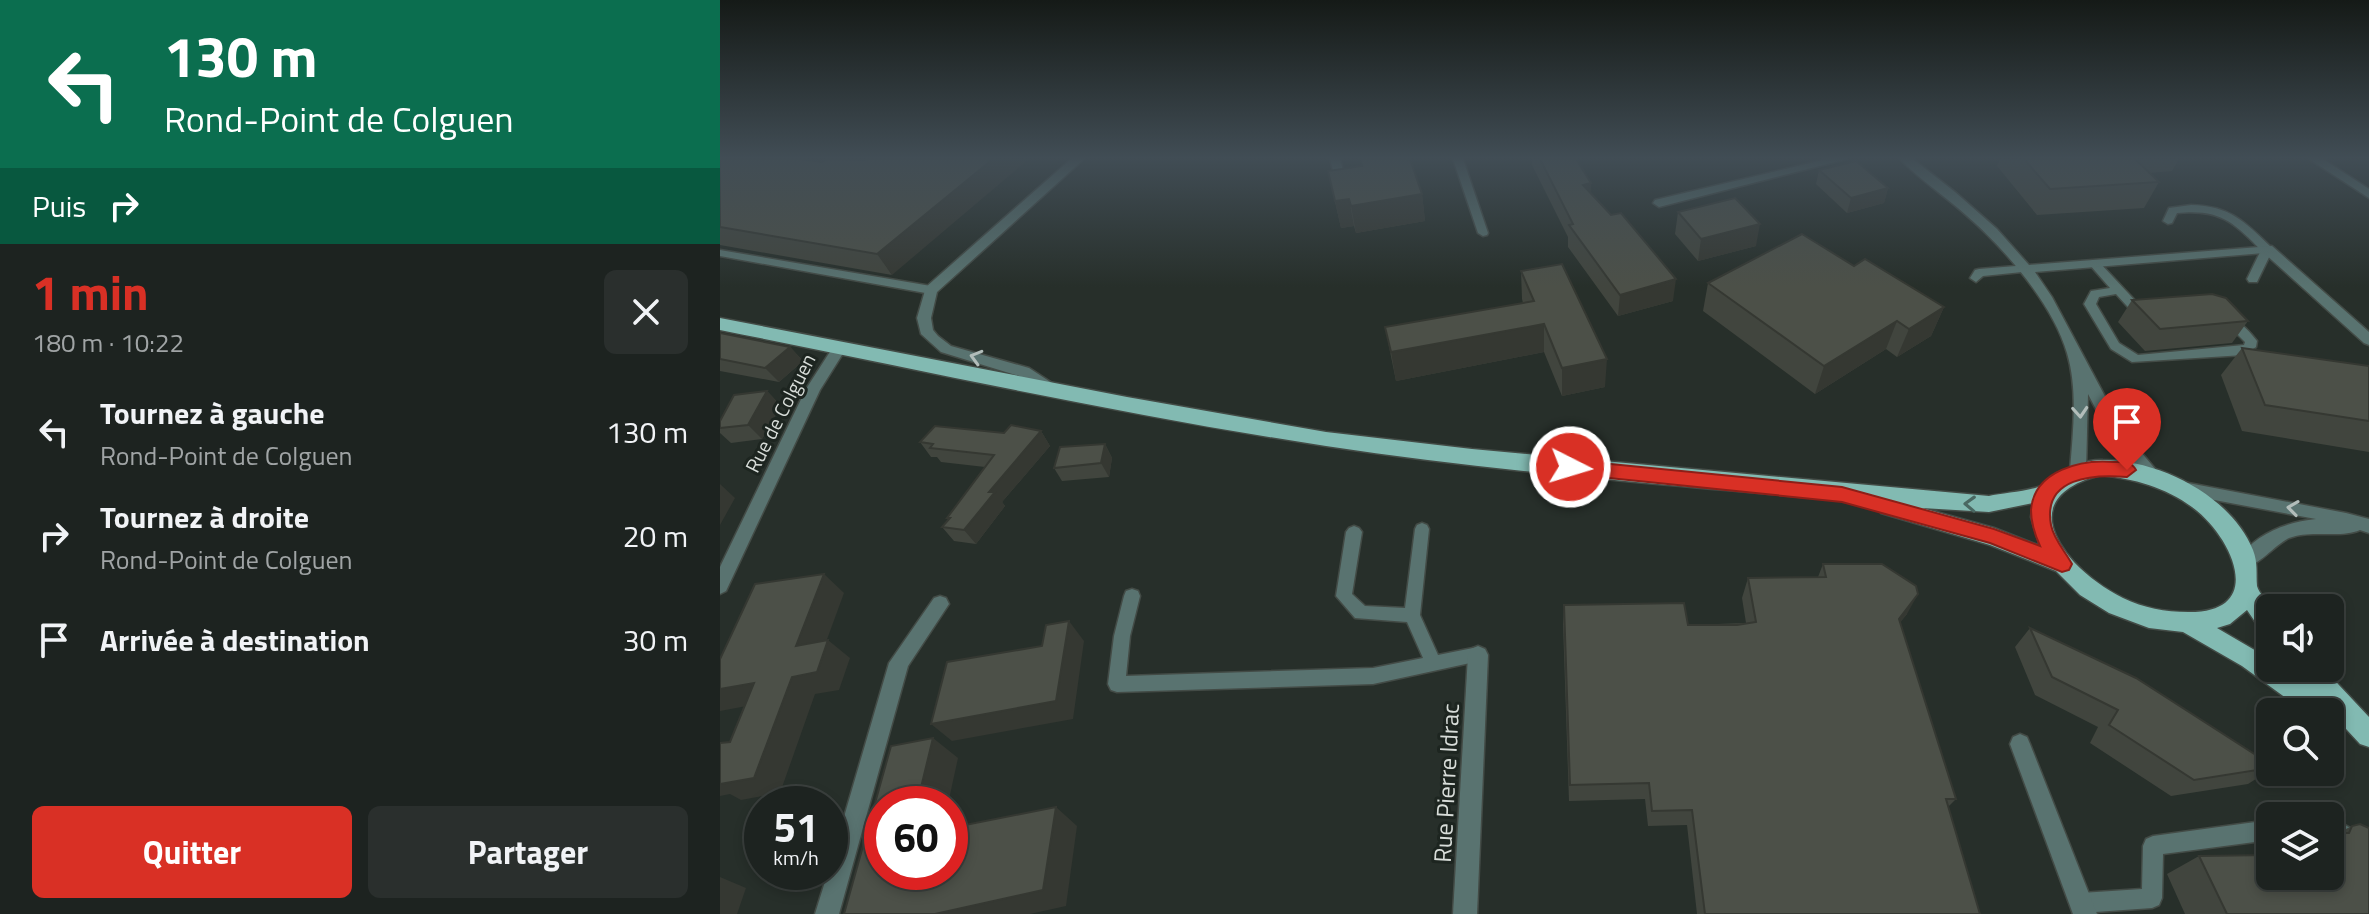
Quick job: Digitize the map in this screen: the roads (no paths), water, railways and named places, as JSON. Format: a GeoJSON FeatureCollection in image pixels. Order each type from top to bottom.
{"type":"FeatureCollection","features":[{"type":"Feature","properties":{"kind":"main road"},"geometry":{"type":"LineString","coordinates":[[720,324],[1326,439],[1472,457],[1842,494],[1989,504],[2047,492]]}},
{"type":"Feature","properties":{"kind":"main road"},"geometry":{"type":"LineString","coordinates":[[2101,467],[2163,481],[2212,511],[2227,527],[2247,561],[2247,592],[2237,608],[2219,619],[2189,624],[2155,620],[2119,607],[2087,588],[2062,564],[2049,544],[2042,525],[2041,507],[2047,492],[2060,479],[2078,470],[2101,467]]}},
{"type":"Feature","properties":{"kind":"main road"},"geometry":{"type":"LineString","coordinates":[[1842,494],[1994,537],[2062,564]]}},
{"type":"Feature","properties":{"kind":"main road"},"geometry":{"type":"LineString","coordinates":[[2247,592],[2256,605]]}},
{"type":"Feature","properties":{"kind":"main road"},"geometry":{"type":"LineString","coordinates":[[2189,624],[2250,658],[2306,698]]}},
{"type":"Feature","properties":{"kind":"main road"},"geometry":{"type":"LineString","coordinates":[[2320,682],[2369,735]]}},
{"type":"Feature","properties":{"kind":"main road"},"geometry":{"type":"LineString","coordinates":[[2344,726],[2369,744]]}},
{"type":"Feature","properties":{"kind":"street"},"geometry":{"type":"LineString","coordinates":[[1030,202],[931,290],[924,318],[926,331],[946,349],[1024,372],[1047,387]]}},
{"type":"Feature","properties":{"kind":"street"},"geometry":{"type":"LineString","coordinates":[[1659,203],[1665,202]]}},
{"type":"Feature","properties":{"kind":"street"},"geometry":{"type":"LineString","coordinates":[[1959,202],[2028,269],[2051,305],[2118,436],[2163,481],[2232,500],[2318,511],[2369,527]]}},
{"type":"Feature","properties":{"kind":"street"},"geometry":{"type":"LineString","coordinates":[[2028,269],[2267,249],[2369,340]]}},
{"type":"Feature","properties":{"kind":"street","name":"Rue de Colguen"},"geometry":{"type":"LineString","coordinates":[[720,586],[813,389],[840,347]]}},
{"type":"Feature","properties":{"kind":"street"},"geometry":{"type":"LineString","coordinates":[[2075,354],[2081,434],[2078,470]]}},
{"type":"Feature","properties":{"kind":"street"},"geometry":{"type":"LineString","coordinates":[[2247,561],[2273,535],[2314,527],[2369,527]]}},
{"type":"Feature","properties":{"kind":"street"},"geometry":{"type":"LineString","coordinates":[[827,914],[899,663],[940,604]]}},
{"type":"Feature","properties":{"kind":"street","name":"Rue Pierre Idrac"},"geometry":{"type":"LineString","coordinates":[[1465,914],[1478,655]]}},
{"type":"Feature","properties":{"kind":"street"},"geometry":{"type":"LineString","coordinates":[[2020,744],[2083,908]]}},
{"type":"Feature","properties":{"kind":"lane"},"geometry":{"type":"LineString","coordinates":[[1472,202],[1483,233]]}},
{"type":"Feature","properties":{"kind":"lane"},"geometry":{"type":"LineString","coordinates":[[2168,221],[2173,210],[2195,207],[2228,212],[2267,249],[2253,279]]}},
{"type":"Feature","properties":{"kind":"lane"},"geometry":{"type":"LineString","coordinates":[[720,253],[931,290]]}},
{"type":"Feature","properties":{"kind":"lane"},"geometry":{"type":"LineString","coordinates":[[2095,264],[2119,290],[2140,313],[2198,307],[2217,311],[2245,333],[2251,341],[2250,347],[2244,351],[2136,359],[2115,346],[2090,304],[2095,294],[2119,290]]}},
{"type":"Feature","properties":{"kind":"lane"},"geometry":{"type":"LineString","coordinates":[[1976,278],[1979,273],[2028,269]]}},
{"type":"Feature","properties":{"kind":"lane"},"geometry":{"type":"LineString","coordinates":[[1422,529],[1412,615],[1434,664]]}},
{"type":"Feature","properties":{"kind":"lane"},"geometry":{"type":"LineString","coordinates":[[1354,532],[1344,596],[1361,613],[1412,615]]}},
{"type":"Feature","properties":{"kind":"lane"},"geometry":{"type":"LineString","coordinates":[[1132,596],[1122,636],[1117,684],[1373,676],[1478,655]]}},
{"type":"Feature","properties":{"kind":"lane"},"geometry":{"type":"LineString","coordinates":[[2083,908],[2152,898],[2153,846],[2256,832]]}},
{"type":"Feature","properties":{"kind":"lane"},"geometry":{"type":"LineString","coordinates":[[2344,834],[2369,852]]}}]}
